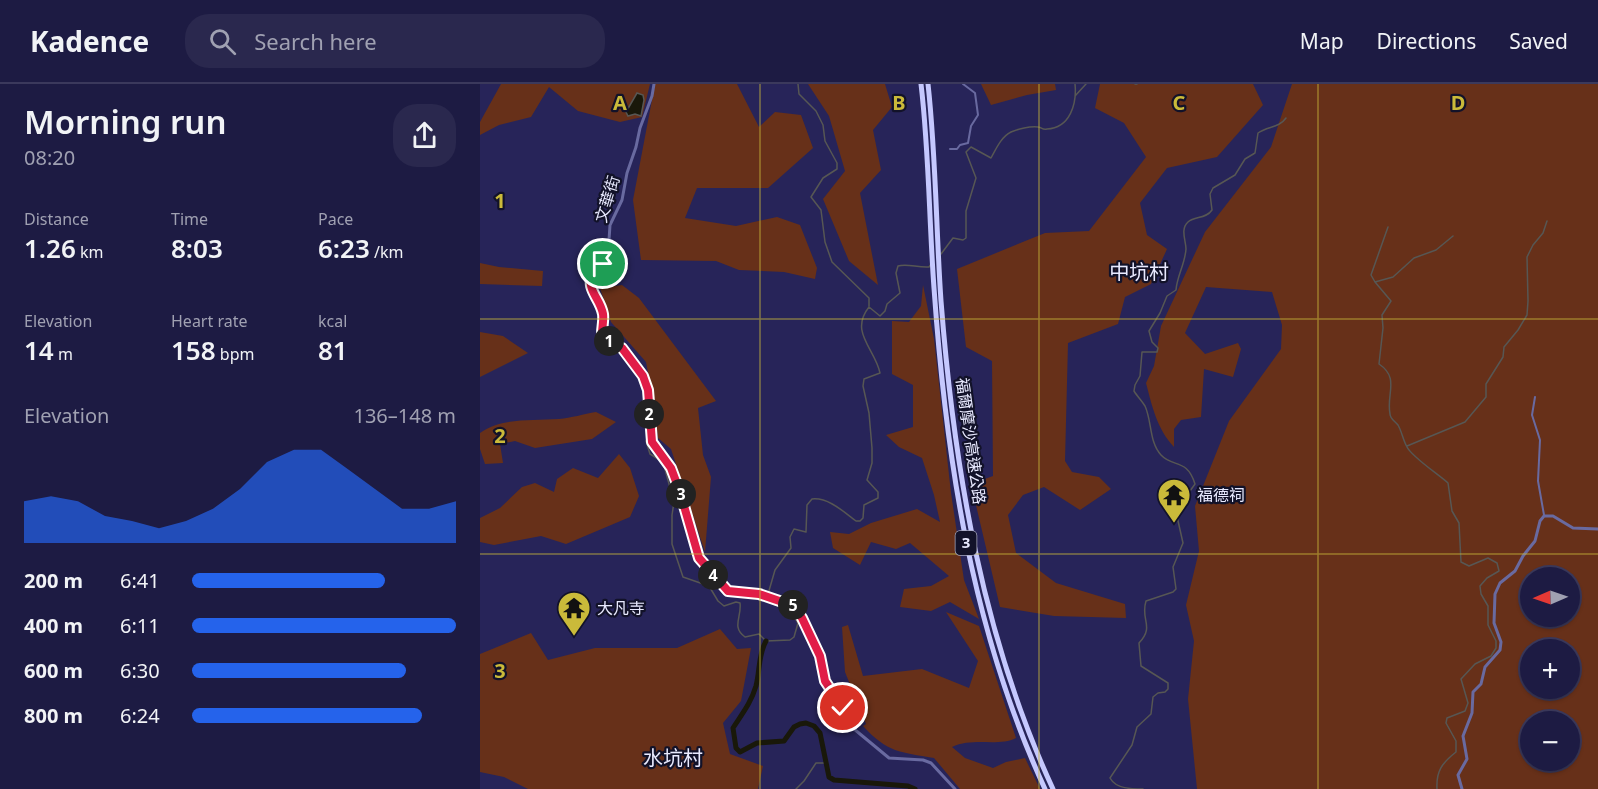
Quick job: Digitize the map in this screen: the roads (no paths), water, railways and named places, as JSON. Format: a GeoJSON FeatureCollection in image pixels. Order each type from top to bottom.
{"type":"FeatureCollection","features":[{"type":"Feature","properties":{"kind":"highway","name":"福爾摩沙高速公路"},"geometry":{"type":"LineString","coordinates":[[921,84],[941,378],[967,549],[983,616],[1004,685],[1045,789]]}},
{"type":"Feature","properties":{"kind":"highway","name":"福爾摩沙高速公路"},"geometry":{"type":"LineString","coordinates":[[928,84],[941,300],[954,426],[973,546],[1004,660],[1028,729],[1053,789]]}},
{"type":"Feature","properties":{"kind":"street","name":"文華街"},"geometry":{"type":"LineString","coordinates":[[654,84],[627,173],[622,200],[610,225],[608,255],[604,264],[593,272],[590,286],[603,313],[603,337],[622,348],[645,380],[652,442],[671,468],[699,558],[725,589],[766,596],[790,604],[797,610],[820,656],[825,681],[858,733],[889,758],[923,760],[931,763],[954,789]]}},
{"type":"Feature","properties":{"kind":"street"},"geometry":{"type":"LineString","coordinates":[[950,148],[957,149],[960,145],[968,143],[971,126],[978,115],[975,93],[963,84]]}},
{"type":"Feature","properties":{"kind":"street"},"geometry":{"type":"LineString","coordinates":[[1462,789],[1458,776],[1467,759],[1463,736],[1472,713],[1473,692],[1481,684],[1485,667],[1500,651],[1501,642],[1494,623],[1495,594],[1500,583],[1515,571],[1523,556],[1535,542],[1540,521],[1544,516],[1538,481],[1540,440],[1532,415],[1535,397]]}},
{"type":"Feature","properties":{"kind":"street"},"geometry":{"type":"LineString","coordinates":[[1544,516],[1552,516],[1573,528],[1598,529]]}},
{"type":"Feature","properties":{"kind":"waterway"},"geometry":{"type":"LineString","coordinates":[[798,84],[799,94],[816,111],[823,125],[825,141],[837,163],[837,169],[823,178],[811,197],[821,210],[825,242],[832,262],[869,298],[869,306]]}},
{"type":"Feature","properties":{"kind":"waterway"},"geometry":{"type":"LineString","coordinates":[[941,254],[953,238],[963,240],[966,238],[966,211],[976,178],[966,152],[971,147],[991,158],[1002,140],[1011,132],[1031,127],[1055,128],[1070,114],[1075,99],[1075,84]]}},
{"type":"Feature","properties":{"kind":"waterway"},"geometry":{"type":"LineString","coordinates":[[1075,96],[1086,84]]}},
{"type":"Feature","properties":{"kind":"waterway"},"geometry":{"type":"LineString","coordinates":[[1143,789],[1120,786],[1110,778],[1132,745],[1137,727],[1151,714],[1153,697],[1168,689],[1168,683],[1141,666],[1139,643],[1147,627],[1146,601],[1176,589],[1173,567],[1183,543],[1176,512],[1179,497],[1190,491],[1195,484],[1188,470],[1166,459],[1154,444],[1145,406],[1134,391],[1140,376],[1142,352],[1157,352],[1158,348],[1152,342],[1149,331],[1167,296],[1176,290],[1186,249],[1184,232],[1186,225],[1191,220],[1207,215],[1212,210],[1210,194],[1213,188],[1235,175],[1245,159],[1255,153],[1258,133],[1280,124],[1286,118]]}},
{"type":"Feature","properties":{"kind":"waterway"},"geometry":{"type":"LineString","coordinates":[[1407,446],[1465,422],[1486,397],[1486,384],[1503,357],[1504,347],[1527,315],[1527,257],[1543,233],[1547,221]]}},
{"type":"Feature","properties":{"kind":"waterway"},"geometry":{"type":"LineString","coordinates":[[1375,282],[1371,275],[1388,227]]}},
{"type":"Feature","properties":{"kind":"waterway"},"geometry":{"type":"LineString","coordinates":[[1437,789],[1441,768],[1456,752],[1456,741],[1446,723],[1447,718],[1465,711],[1468,703],[1461,679],[1475,664],[1491,656],[1496,648],[1496,641],[1488,625],[1488,606],[1481,594],[1480,586],[1487,578],[1499,571],[1497,563],[1488,558],[1469,566],[1461,562],[1459,523],[1452,511],[1448,483],[1410,451],[1398,425],[1391,417],[1389,407],[1391,381],[1385,369],[1379,364],[1382,315],[1391,301],[1375,282],[1393,277],[1414,258],[1436,250],[1453,236]]}},
{"type":"Feature","properties":{"kind":"waterway"},"geometry":{"type":"LineString","coordinates":[[646,441],[650,454],[663,462],[674,502],[672,544],[683,577],[709,586],[724,606],[740,603],[738,626],[745,637],[759,634],[766,641],[790,640],[794,637],[798,623],[791,611],[766,601],[775,570],[791,548],[790,537],[794,529],[806,532],[807,505],[812,499],[824,500],[856,521],[860,521],[863,518],[864,505],[878,498],[878,492],[867,480],[872,463],[872,448],[869,413],[863,386],[864,379],[880,373],[862,333],[864,316],[869,307],[880,316],[887,304],[900,293],[896,273],[898,266],[929,267],[931,264]]}},
{"type":"Feature","properties":{"kind":"waterway"},"geometry":{"type":"LineString","coordinates":[[766,641],[754,692],[733,728],[736,748],[740,752],[757,743],[784,741],[794,727],[806,723],[814,726],[820,733],[829,777],[834,780],[908,786],[915,789]]}},
{"type":"Feature","properties":{"kind":"waterway"},"geometry":{"type":"LineString","coordinates":[[796,789],[816,763],[826,763]]}},
{"type":"Feature","properties":{"kind":"place","name":"福德祠"},"geometry":{"type":"Point","coordinates":[1174,524]}},
{"type":"Feature","properties":{"kind":"place","name":"大凡寺"},"geometry":{"type":"Point","coordinates":[574,637]}},
{"type":"Feature","properties":{"kind":"district","name":"中坑村"},"geometry":{"type":"Point","coordinates":[1139,272]}},
{"type":"Feature","properties":{"kind":"district","name":"水坑村"},"geometry":{"type":"Point","coordinates":[673,758]}}]}
